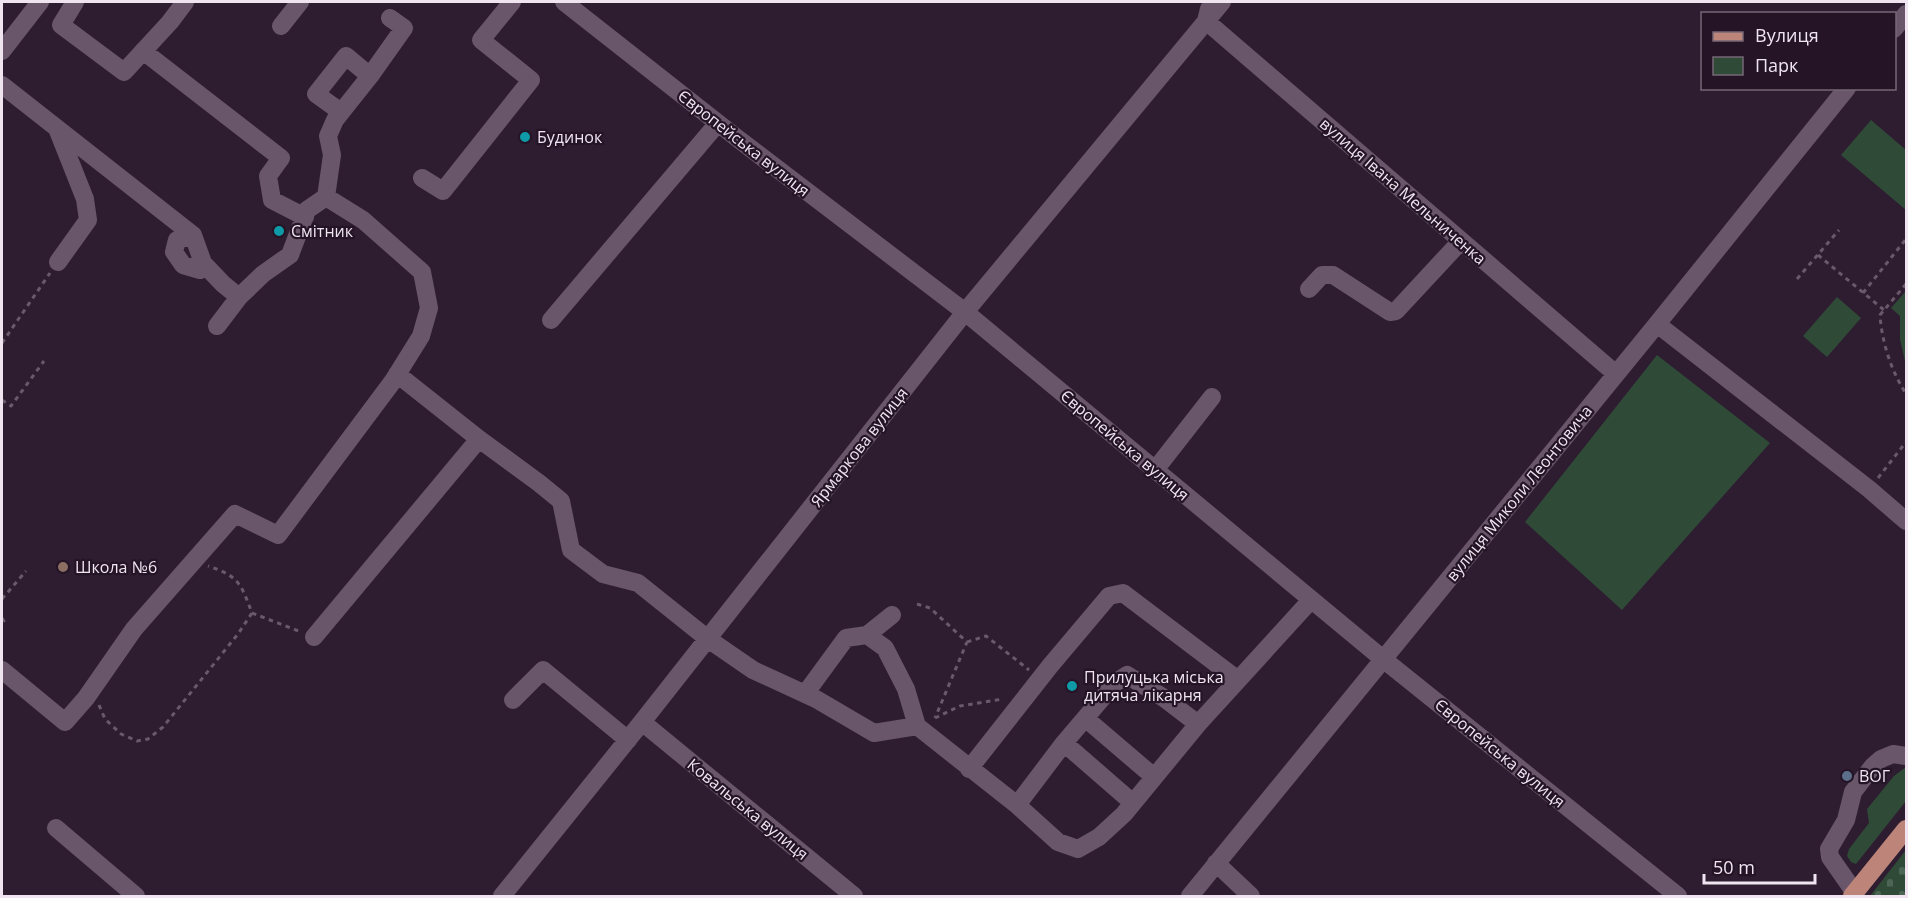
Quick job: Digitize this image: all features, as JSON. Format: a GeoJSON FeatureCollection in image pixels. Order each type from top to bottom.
{"type":"FeatureCollection","features":[{"type":"Feature","properties":{"kind":"main road"},"geometry":{"type":"LineString","coordinates":[[1854,895],[1906,829]]}},
{"type":"Feature","properties":{"kind":"street"},"geometry":{"type":"LineString","coordinates":[[2,51],[40,2]]}},
{"type":"Feature","properties":{"kind":"street"},"geometry":{"type":"LineString","coordinates":[[75,2],[61,25],[124,72],[185,2]]}},
{"type":"Feature","properties":{"kind":"street"},"geometry":{"type":"LineString","coordinates":[[281,26],[300,2]]}},
{"type":"Feature","properties":{"kind":"street"},"geometry":{"type":"LineString","coordinates":[[422,178],[443,191],[531,80],[481,40],[512,2]]}},
{"type":"Feature","properties":{"kind":"street","name":"Європейська вулиця"},"geometry":{"type":"LineString","coordinates":[[564,2],[965,312],[1311,600],[1678,897]]}},
{"type":"Feature","properties":{"kind":"street"},"geometry":{"type":"LineString","coordinates":[[1206,21],[1211,2]]}},
{"type":"Feature","properties":{"kind":"street","name":"Ярмаркова вулиця"},"geometry":{"type":"LineString","coordinates":[[502,897],[965,312],[1222,2]]}},
{"type":"Feature","properties":{"kind":"street"},"geometry":{"type":"LineString","coordinates":[[1896,26],[1906,14]]}},
{"type":"Feature","properties":{"kind":"street"},"geometry":{"type":"LineString","coordinates":[[217,326],[239,297],[263,274],[290,255],[308,210],[326,197],[332,155],[328,136],[335,120],[404,28],[390,18]]}},
{"type":"Feature","properties":{"kind":"street","name":"вулиця Івана Мельниченка"},"geometry":{"type":"LineString","coordinates":[[1206,21],[1616,374]]}},
{"type":"Feature","properties":{"kind":"street"},"geometry":{"type":"LineString","coordinates":[[143,51],[281,158],[268,176],[272,200],[304,218]]}},
{"type":"Feature","properties":{"kind":"street"},"geometry":{"type":"LineString","coordinates":[[341,112],[316,94],[346,56],[370,76]]}},
{"type":"Feature","properties":{"kind":"street"},"geometry":{"type":"LineString","coordinates":[[2,85],[193,235],[203,263],[239,297]]}},
{"type":"Feature","properties":{"kind":"street","name":"вулиця Миколи Леонтовича"},"geometry":{"type":"LineString","coordinates":[[1190,897],[1658,324],[1845,90]]}},
{"type":"Feature","properties":{"kind":"street"},"geometry":{"type":"LineString","coordinates":[[551,320],[718,123]]}},
{"type":"Feature","properties":{"kind":"street"},"geometry":{"type":"LineString","coordinates":[[57,129],[85,199],[88,220],[58,262]]}},
{"type":"Feature","properties":{"kind":"street"},"geometry":{"type":"LineString","coordinates":[[2,670],[65,722],[95,685],[134,629],[236,514],[278,535],[397,374],[421,336],[429,308],[422,272],[363,220],[326,197]]}},
{"type":"Feature","properties":{"kind":"street"},"geometry":{"type":"LineString","coordinates":[[1309,289],[1322,275],[1333,275],[1390,312],[1396,311],[1461,241]]}},
{"type":"Feature","properties":{"kind":"street"},"geometry":{"type":"LineString","coordinates":[[1658,324],[1869,489],[1906,521]]}},
{"type":"Feature","properties":{"kind":"street"},"geometry":{"type":"LineString","coordinates":[[397,374],[561,501],[571,550],[603,574],[638,583],[708,639],[753,670],[805,694],[874,734],[917,726]]}},
{"type":"Feature","properties":{"kind":"street"},"geometry":{"type":"LineString","coordinates":[[1155,470],[1212,397]]}},
{"type":"Feature","properties":{"kind":"street"},"geometry":{"type":"LineString","coordinates":[[314,637],[479,439]]}},
{"type":"Feature","properties":{"kind":"street"},"geometry":{"type":"LineString","coordinates":[[969,769],[1040,678],[1109,596],[1123,592],[1238,680]]}},
{"type":"Feature","properties":{"kind":"street"},"geometry":{"type":"LineString","coordinates":[[867,635],[885,648],[906,689],[917,726],[1058,842],[1078,849],[1099,837],[1124,814],[1198,724],[1311,600]]}},
{"type":"Feature","properties":{"kind":"street"},"geometry":{"type":"LineString","coordinates":[[805,694],[846,638],[867,635],[892,615]]}},
{"type":"Feature","properties":{"kind":"street"},"geometry":{"type":"LineString","coordinates":[[513,700],[543,670],[628,740]]}},
{"type":"Feature","properties":{"kind":"street"},"geometry":{"type":"LineString","coordinates":[[1017,806],[1064,743],[1115,683],[1127,675],[1164,698],[1198,724]]}},
{"type":"Feature","properties":{"kind":"street"},"geometry":{"type":"LineString","coordinates":[[1086,718],[1154,777]]}},
{"type":"Feature","properties":{"kind":"street","name":"Ковальська вулиця"},"geometry":{"type":"LineString","coordinates":[[642,722],[854,897]]}},
{"type":"Feature","properties":{"kind":"street"},"geometry":{"type":"LineString","coordinates":[[1064,743],[1133,803]]}},
{"type":"Feature","properties":{"kind":"street"},"geometry":{"type":"LineString","coordinates":[[1854,895],[1830,857],[1829,849],[1846,820],[1853,792],[1873,766],[1881,759],[1893,754],[1906,756]]}},
{"type":"Feature","properties":{"kind":"street"},"geometry":{"type":"LineString","coordinates":[[56,828],[136,897]]}},
{"type":"Feature","properties":{"kind":"street"},"geometry":{"type":"LineString","coordinates":[[1216,863],[1251,897]]}},
{"type":"Feature","properties":{"kind":"path"},"geometry":{"type":"LineString","coordinates":[[1797,279],[1839,230]]}},
{"type":"Feature","properties":{"kind":"path"},"geometry":{"type":"LineString","coordinates":[[1863,293],[1906,239]]}},
{"type":"Feature","properties":{"kind":"path"},"geometry":{"type":"LineString","coordinates":[[1818,255],[1884,310]]}},
{"type":"Feature","properties":{"kind":"path"},"geometry":{"type":"LineString","coordinates":[[2,343],[58,262]]}},
{"type":"Feature","properties":{"kind":"path"},"geometry":{"type":"LineString","coordinates":[[1906,284],[1880,315],[1881,335],[1893,368],[1906,394]]}},
{"type":"Feature","properties":{"kind":"path"},"geometry":{"type":"LineString","coordinates":[[2,400],[10,406],[44,362]]}},
{"type":"Feature","properties":{"kind":"path"},"geometry":{"type":"LineString","coordinates":[[1869,489],[1906,442]]}},
{"type":"Feature","properties":{"kind":"path"},"geometry":{"type":"LineString","coordinates":[[192,564],[210,566],[233,576],[243,589],[252,613],[314,637]]}},
{"type":"Feature","properties":{"kind":"path"},"geometry":{"type":"LineString","coordinates":[[2,599],[26,571]]}},
{"type":"Feature","properties":{"kind":"path"},"geometry":{"type":"LineString","coordinates":[[917,604],[930,608],[968,642]]}},
{"type":"Feature","properties":{"kind":"path"},"geometry":{"type":"LineString","coordinates":[[95,685],[105,718],[121,734],[137,741],[148,739],[163,727],[238,634],[252,613]]}},
{"type":"Feature","properties":{"kind":"path"},"geometry":{"type":"LineString","coordinates":[[2,618],[4,621],[2,624]]}},
{"type":"Feature","properties":{"kind":"path"},"geometry":{"type":"LineString","coordinates":[[935,718],[968,642],[986,636],[1040,678]]}},
{"type":"Feature","properties":{"kind":"path"},"geometry":{"type":"LineString","coordinates":[[917,726],[960,706],[1027,695]]}},
{"type":"Feature","properties":{"kind":"green space"},"geometry":{"type":"Polygon","coordinates":[[[1871,120],[1906,150],[1906,210],[1841,155],[1871,120]]]}},
{"type":"Feature","properties":{"kind":"green space"},"geometry":{"type":"Polygon","coordinates":[[[1906,291],[1906,366],[1900,339],[1900,316],[1891,308],[1906,291]]]}},
{"type":"Feature","properties":{"kind":"green space"},"geometry":{"type":"Polygon","coordinates":[[[1837,297],[1861,318],[1827,357],[1803,336],[1837,297]]]}},
{"type":"Feature","properties":{"kind":"green space"},"geometry":{"type":"Polygon","coordinates":[[[1657,355],[1770,443],[1622,610],[1525,522],[1657,355]]]}},
{"type":"Feature","properties":{"kind":"green space"},"geometry":{"type":"Polygon","coordinates":[[[1906,767],[1906,801],[1856,864],[1851,862],[1847,856],[1849,849],[1869,823],[1867,809],[1894,776],[1906,767]]]}},
{"type":"Feature","properties":{"kind":"green space"},"geometry":{"type":"Polygon","coordinates":[[[1906,850],[1906,896],[1870,896],[1906,850]]]}},
{"type":"Feature","properties":{"kind":"place","name":"Будинок"},"geometry":{"type":"Point","coordinates":[525,137]}},
{"type":"Feature","properties":{"kind":"place","name":"Смітник"},"geometry":{"type":"Point","coordinates":[279,231]}},
{"type":"Feature","properties":{"kind":"place","name":"Школа №6"},"geometry":{"type":"Point","coordinates":[63,567]}},
{"type":"Feature","properties":{"kind":"place","name":"Прилуцька міська дитяча лікарня"},"geometry":{"type":"Point","coordinates":[1072,686]}},
{"type":"Feature","properties":{"kind":"place","name":"ВОГ"},"geometry":{"type":"Point","coordinates":[1847,776]}}]}
